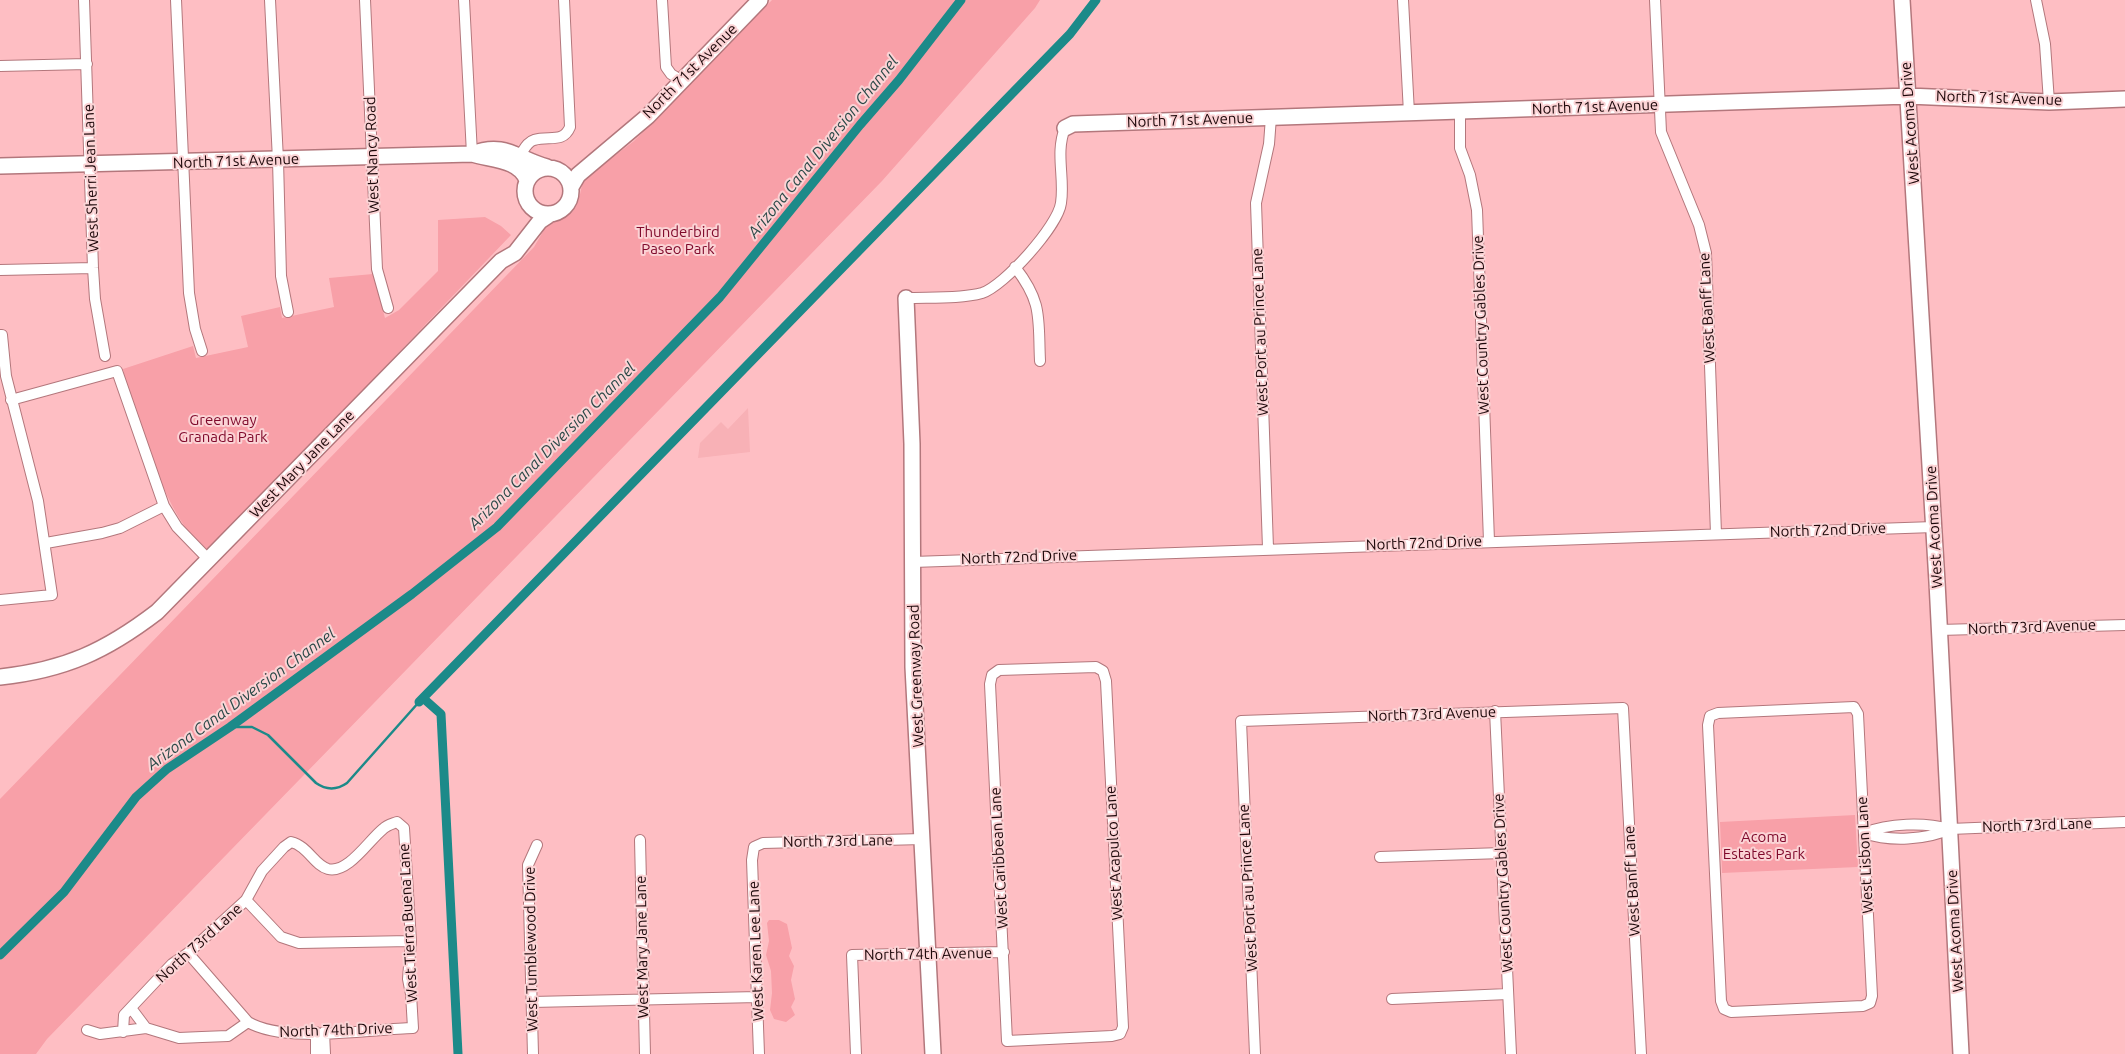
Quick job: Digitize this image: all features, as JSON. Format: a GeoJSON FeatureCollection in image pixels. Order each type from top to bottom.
{"type":"FeatureCollection","features":[{"type":"Feature","properties":{"kind":"street","name":"West Sherri Jean Lane"},"geometry":{"type":"LineString","coordinates":[[84,0],[93,268],[95,299],[106,356]]}},
{"type":"Feature","properties":{"kind":"street"},"geometry":{"type":"LineString","coordinates":[[176,0],[189,293],[195,329],[202,350]]}},
{"type":"Feature","properties":{"kind":"street"},"geometry":{"type":"LineString","coordinates":[[270,0],[278,160],[281,276],[288,312]]}},
{"type":"Feature","properties":{"kind":"street","name":"West Nancy Road"},"geometry":{"type":"LineString","coordinates":[[365,0],[377,269],[388,308]]}},
{"type":"Feature","properties":{"kind":"street"},"geometry":{"type":"LineString","coordinates":[[464,0],[472,154]]}},
{"type":"Feature","properties":{"kind":"street"},"geometry":{"type":"LineString","coordinates":[[520,155],[527,145],[534,140],[560,138],[567,134],[570,127],[564,0]]}},
{"type":"Feature","properties":{"kind":"street"},"geometry":{"type":"LineString","coordinates":[[662,0],[666,67],[671,74],[682,81]]}},
{"type":"Feature","properties":{"kind":"street","name":"North 71st Avenue"},"geometry":{"type":"LineString","coordinates":[[549,214],[564,209],[578,175],[619,140],[682,81],[760,0]]}},
{"type":"Feature","properties":{"kind":"street"},"geometry":{"type":"LineString","coordinates":[[1403,0],[1409,113]]}},
{"type":"Feature","properties":{"kind":"street","name":"West Banff Lane"},"geometry":{"type":"LineString","coordinates":[[1655,0],[1661,132],[1699,225],[1706,253],[1716,534]]}},
{"type":"Feature","properties":{"kind":"street","name":"West Acoma Drive"},"geometry":{"type":"LineString","coordinates":[[1902,0],[1934,527],[1961,1054]]}},
{"type":"Feature","properties":{"kind":"street"},"geometry":{"type":"LineString","coordinates":[[2036,0],[2045,44],[2049,102]]}},
{"type":"Feature","properties":{"kind":"street"},"geometry":{"type":"LineString","coordinates":[[0,66],[87,64]]}},
{"type":"Feature","properties":{"kind":"street","name":"North 71st Avenue"},"geometry":{"type":"LineString","coordinates":[[1065,128],[1073,124],[1908,96],[2049,102],[2125,99]]}},
{"type":"Feature","properties":{"kind":"street","name":"West Country Gables Drive"},"geometry":{"type":"LineString","coordinates":[[1460,111],[1460,148],[1470,175],[1477,210],[1489,541]]}},
{"type":"Feature","properties":{"kind":"street","name":"West Port au Prince Lane"},"geometry":{"type":"LineString","coordinates":[[1268,548],[1256,203],[1269,144],[1271,117]]}},
{"type":"Feature","properties":{"kind":"street"},"geometry":{"type":"LineString","coordinates":[[906,298],[982,293],[995,286],[1015,267],[1055,222],[1060,210],[1060,143],[1065,128]]}},
{"type":"Feature","properties":{"kind":"street","name":"North 71st Avenue"},"geometry":{"type":"LineString","coordinates":[[0,166],[472,154],[516,166],[524,173],[527,180],[535,171],[572,167],[600,149],[619,140]]}},
{"type":"Feature","properties":{"kind":"street","name":"North 71st Avenue"},"geometry":{"type":"LineString","coordinates":[[472,154],[486,148],[520,155],[552,168],[567,177],[572,187]]}},
{"type":"Feature","properties":{"kind":"street"},"geometry":{"type":"LineString","coordinates":[[527,180],[525,194],[530,206],[536,211],[549,214]]}},
{"type":"Feature","properties":{"kind":"street","name":"West Mary Jane Lane"},"geometry":{"type":"LineString","coordinates":[[0,677],[63,666],[127,635],[158,612],[501,261],[528,220],[530,206]]}},
{"type":"Feature","properties":{"kind":"street","name":"West Mary Jane Lane"},"geometry":{"type":"LineString","coordinates":[[501,261],[515,253],[540,221],[549,214]]}},
{"type":"Feature","properties":{"kind":"street"},"geometry":{"type":"LineString","coordinates":[[1015,267],[1031,287],[1038,306],[1040,361]]}},
{"type":"Feature","properties":{"kind":"street"},"geometry":{"type":"LineString","coordinates":[[0,270],[93,268]]}},
{"type":"Feature","properties":{"kind":"street","name":"West Greenway Road"},"geometry":{"type":"LineString","coordinates":[[906,298],[912,444],[913,667],[933,1054]]}},
{"type":"Feature","properties":{"kind":"street"},"geometry":{"type":"LineString","coordinates":[[0,600],[52,595],[46,543],[38,501],[11,400],[1,335]]}},
{"type":"Feature","properties":{"kind":"street"},"geometry":{"type":"LineString","coordinates":[[11,400],[117,371],[164,506],[177,527],[209,560]]}},
{"type":"Feature","properties":{"kind":"street"},"geometry":{"type":"LineString","coordinates":[[46,543],[120,528],[164,506]]}},
{"type":"Feature","properties":{"kind":"street","name":"North 72nd Drive"},"geometry":{"type":"LineString","coordinates":[[913,562],[1268,548],[1934,527]]}},
{"type":"Feature","properties":{"kind":"street","name":"North 73rd Avenue"},"geometry":{"type":"LineString","coordinates":[[1939,630],[2125,625]]}},
{"type":"Feature","properties":{"kind":"street","name":"West Caribbean Lane"},"geometry":{"type":"LineString","coordinates":[[1007,1041],[990,684],[992,676],[999,670],[1096,667],[1103,670]]}},
{"type":"Feature","properties":{"kind":"street","name":"West Acapulco Lane"},"geometry":{"type":"LineString","coordinates":[[1007,1041],[1112,1036],[1120,1034],[1123,1027],[1106,681],[1103,670]]}},
{"type":"Feature","properties":{"kind":"street","name":"West Lisbon Lane"},"geometry":{"type":"LineString","coordinates":[[1854,707],[1858,714],[1864,834],[1872,996],[1870,1003],[1862,1006],[1731,1012],[1724,1010],[1721,1002],[1708,725],[1710,716],[1854,707]]}},
{"type":"Feature","properties":{"kind":"street","name":"West Banff Lane"},"geometry":{"type":"LineString","coordinates":[[1624,708],[1641,1054]]}},
{"type":"Feature","properties":{"kind":"street","name":"North 73rd Avenue"},"geometry":{"type":"LineString","coordinates":[[1241,721],[1624,708]]}},
{"type":"Feature","properties":{"kind":"street","name":"West Country Gables Drive"},"geometry":{"type":"LineString","coordinates":[[1495,712],[1511,1054]]}},
{"type":"Feature","properties":{"kind":"street","name":"West Port au Prince Lane"},"geometry":{"type":"LineString","coordinates":[[1241,721],[1255,1054]]}},
{"type":"Feature","properties":{"kind":"street","name":"North 73rd Lane"},"geometry":{"type":"LineString","coordinates":[[123,1032],[124,1015],[172,964],[188,953],[246,900],[262,871],[284,847],[291,842],[299,844],[326,869],[336,871],[347,865],[384,827],[397,822]]}},
{"type":"Feature","properties":{"kind":"street","name":"West Tierra Buena Lane"},"geometry":{"type":"LineString","coordinates":[[397,822],[404,828],[411,941],[408,979],[412,994],[414,1028]]}},
{"type":"Feature","properties":{"kind":"street","name":"North 73rd Lane"},"geometry":{"type":"LineString","coordinates":[[1864,834],[1879,827],[1934,825],[1950,829],[2125,822]]}},
{"type":"Feature","properties":{"kind":"street"},"geometry":{"type":"LineString","coordinates":[[1914,826],[1915,837]]}},
{"type":"Feature","properties":{"kind":"street","name":"North 73rd Lane"},"geometry":{"type":"LineString","coordinates":[[1864,834],[1880,838],[1935,836],[1950,829]]}},
{"type":"Feature","properties":{"kind":"street","name":"North 73rd Lane"},"geometry":{"type":"LineString","coordinates":[[754,847],[763,843],[923,838]]}},
{"type":"Feature","properties":{"kind":"street","name":"West Mary Jane Lane"},"geometry":{"type":"LineString","coordinates":[[640,840],[645,1054]]}},
{"type":"Feature","properties":{"kind":"street","name":"West Tumblewood Drive"},"geometry":{"type":"LineString","coordinates":[[533,1054],[528,866],[537,845]]}},
{"type":"Feature","properties":{"kind":"street","name":"West Karen Lee Lane"},"geometry":{"type":"LineString","coordinates":[[754,847],[752,860],[759,1054]]}},
{"type":"Feature","properties":{"kind":"street"},"geometry":{"type":"LineString","coordinates":[[1380,857],[1502,853]]}},
{"type":"Feature","properties":{"kind":"street"},"geometry":{"type":"LineString","coordinates":[[246,900],[281,937],[299,943],[411,941]]}},
{"type":"Feature","properties":{"kind":"street","name":"North 74th Avenue"},"geometry":{"type":"LineString","coordinates":[[856,1054],[852,955],[1004,952]]}},
{"type":"Feature","properties":{"kind":"street"},"geometry":{"type":"LineString","coordinates":[[86,1030],[100,1034],[146,1028],[179,1038],[228,1036],[248,1022],[188,953]]}},
{"type":"Feature","properties":{"kind":"street"},"geometry":{"type":"LineString","coordinates":[[1392,999],[1508,994]]}},
{"type":"Feature","properties":{"kind":"street"},"geometry":{"type":"LineString","coordinates":[[532,1002],[758,997]]}},
{"type":"Feature","properties":{"kind":"street"},"geometry":{"type":"LineString","coordinates":[[131,1008],[146,1028]]}},
{"type":"Feature","properties":{"kind":"street","name":"North 74th Drive"},"geometry":{"type":"LineString","coordinates":[[248,1022],[258,1029],[271,1032],[414,1028]]}},
{"type":"Feature","properties":{"kind":"street"},"geometry":{"type":"LineString","coordinates":[[316,1054],[320,1032]]}},
{"type":"Feature","properties":{"kind":"street"},"geometry":{"type":"LineString","coordinates":[[320,1032],[325,1054]]}},
{"type":"Feature","properties":{"kind":"shaded area"},"geometry":{"type":"Polygon","coordinates":[[[748,408],[750,452],[698,458],[700,443],[721,422],[728,429],[748,408]]]}},
{"type":"Feature","properties":{"kind":"green space","name":"Thunderbird Paseo Park"},"geometry":{"type":"Polygon","coordinates":[[[772,0],[1040,0],[882,181],[47,1039],[36,1054],[0,1054],[0,799],[534,247],[548,223],[571,213],[577,204],[583,180],[634,141],[772,0]]]}},
{"type":"Feature","properties":{"kind":"green space","name":"Greenway Granada Park"},"geometry":{"type":"Polygon","coordinates":[[[485,217],[501,226],[511,235],[212,548],[205,549],[191,535],[178,517],[167,496],[127,388],[123,369],[193,346],[196,358],[248,347],[241,316],[280,307],[282,318],[334,307],[329,278],[373,274],[385,318],[399,310],[438,271],[438,220],[485,217]]]}},
{"type":"Feature","properties":{"kind":"green space","name":"Acoma Estates Park"},"geometry":{"type":"Polygon","coordinates":[[[1855,815],[1858,867],[1722,873],[1720,822],[1855,815]]]}},
{"type":"Feature","properties":{"kind":"green space"},"geometry":{"type":"Polygon","coordinates":[[[769,920],[779,920],[787,924],[792,948],[789,956],[794,966],[791,980],[795,999],[791,1007],[795,1015],[786,1022],[774,1019],[770,1010],[772,993],[771,971],[766,955],[769,941],[767,923],[769,920]]]}},
{"type":"Feature","properties":{"kind":"waterway","name":"Arizona Canal Diversion Channel"},"geometry":{"type":"LineString","coordinates":[[0,955],[64,892],[136,797],[167,769],[230,727],[412,594],[497,527],[720,297],[899,80],[961,0]]}},
{"type":"Feature","properties":{"kind":"waterway"},"geometry":{"type":"LineString","coordinates":[[419,702],[1070,34],[1096,0]]}},
{"type":"Feature","properties":{"kind":"waterway"},"geometry":{"type":"LineString","coordinates":[[423,698],[441,714],[458,1054]]}},
{"type":"Feature","properties":{"kind":"waterway"},"geometry":{"type":"LineString","coordinates":[[230,727],[252,727],[268,735],[316,783],[324,787],[335,788],[347,783],[419,702]]}}]}
